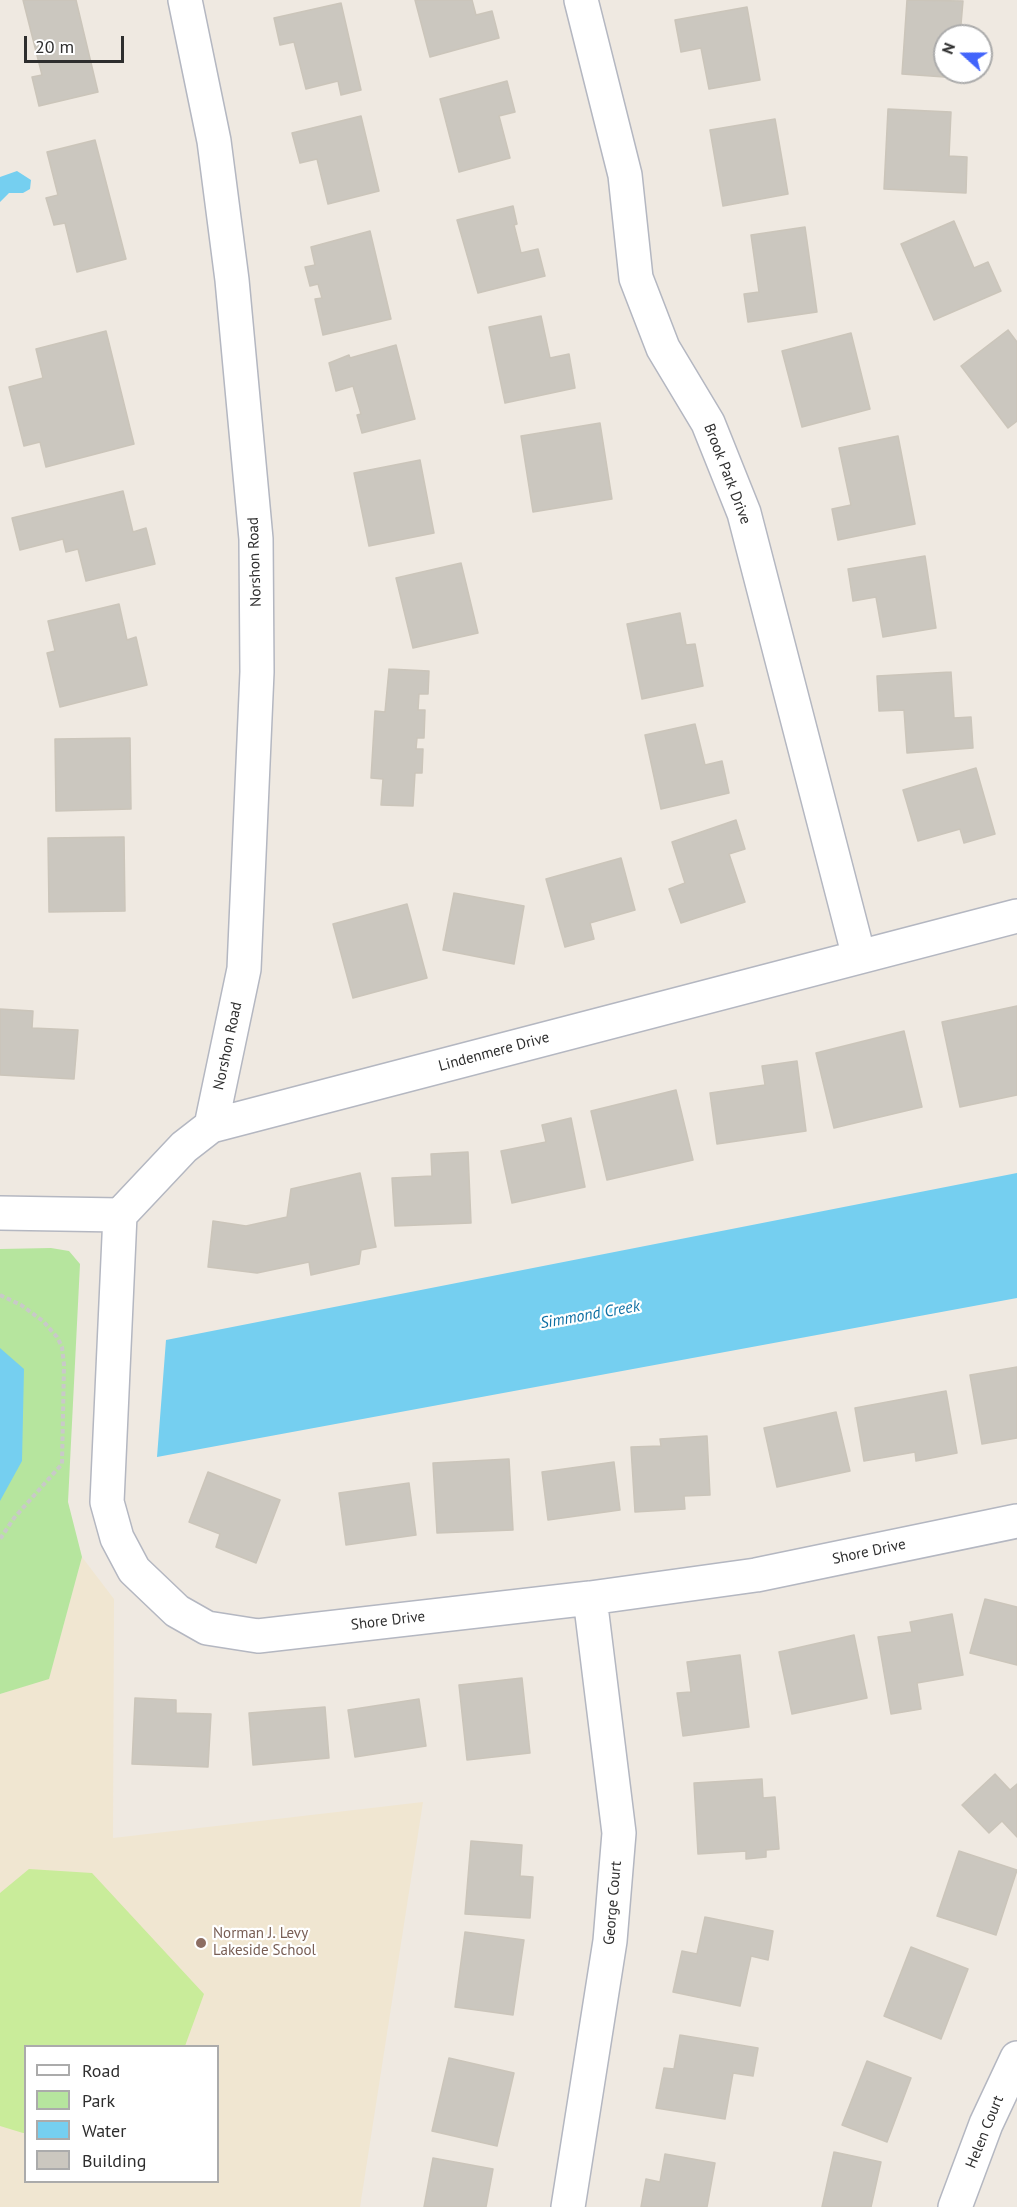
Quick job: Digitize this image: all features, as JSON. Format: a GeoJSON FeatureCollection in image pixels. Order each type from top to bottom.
{"type":"FeatureCollection","features":[{"type":"Feature","properties":{"kind":"street","name":"Norshon Road"},"geometry":{"type":"LineString","coordinates":[[185,0],[214,141],[228,246],[256,540],[257,672],[243,969],[212,1126]]}},
{"type":"Feature","properties":{"kind":"street","name":"Brook Park Drive"},"geometry":{"type":"LineString","coordinates":[[581,0],[625,175],[636,278],[663,348],[708,423],[744,513],[859,957]]}},
{"type":"Feature","properties":{"kind":"street","name":"Lindenmere Drive"},"geometry":{"type":"LineString","coordinates":[[120,1215],[184,1147],[212,1126],[1017,916]]}},
{"type":"Feature","properties":{"kind":"street"},"geometry":{"type":"LineString","coordinates":[[0,1213],[120,1215]]}},
{"type":"Feature","properties":{"kind":"street","name":"Shore Drive"},"geometry":{"type":"LineString","coordinates":[[120,1215],[107,1502],[117,1538],[134,1570],[177,1611],[207,1628],[258,1636],[590,1598],[756,1575],[1017,1521]]}},
{"type":"Feature","properties":{"kind":"street","name":"George Court"},"geometry":{"type":"LineString","coordinates":[[568,2207],[610,1941],[619,1833],[590,1598]]}},
{"type":"Feature","properties":{"kind":"street","name":"Helen Court"},"geometry":{"type":"LineString","coordinates":[[955,2207],[986,2124],[1017,2058]]}},
{"type":"Feature","properties":{"kind":"path"},"geometry":{"type":"LineString","coordinates":[[0,1295],[21,1305],[43,1321],[57,1337],[62,1347],[64,1365],[62,1464],[14,1518],[0,1539]]}},
{"type":"Feature","properties":{"kind":"shaded area","name":"Norman J. Levy Lakeside School"},"geometry":{"type":"Polygon","coordinates":[[[82,1557],[114,1599],[113,1838],[423,1802],[360,2207],[0,2207],[0,1694],[49,1678],[82,1557]]]}},
{"type":"Feature","properties":{"kind":"green space"},"geometry":{"type":"Polygon","coordinates":[[[51,1248],[69,1251],[80,1264],[68,1502],[82,1557],[49,1679],[0,1694],[0,1249],[51,1248]]]}},
{"type":"Feature","properties":{"kind":"green space"},"geometry":{"type":"Polygon","coordinates":[[[29,1869],[92,1873],[204,1994],[185,2045],[24,2045],[24,2133],[0,2126],[0,1893],[29,1869]]]}},
{"type":"Feature","properties":{"kind":"water"},"geometry":{"type":"Polygon","coordinates":[[[17,171],[31,180],[30,189],[23,193],[9,193],[0,202],[0,177],[17,171]]]}},
{"type":"Feature","properties":{"kind":"water","name":"Simmond Creek"},"geometry":{"type":"Polygon","coordinates":[[[1017,1173],[1017,1298],[157,1457],[166,1340],[1017,1173]]]}},
{"type":"Feature","properties":{"kind":"water"},"geometry":{"type":"Polygon","coordinates":[[[0,1348],[24,1369],[22,1461],[0,1501],[0,1348]]]}},
{"type":"Feature","properties":{"kind":"building"},"geometry":{"type":"Polygon","coordinates":[[[23,0],[76,0],[98,92],[39,106],[32,77],[42,75],[23,0]]]}},
{"type":"Feature","properties":{"kind":"building"},"geometry":{"type":"Polygon","coordinates":[[[415,0],[472,0],[476,15],[492,11],[499,38],[430,57],[415,0]]]}},
{"type":"Feature","properties":{"kind":"building"},"geometry":{"type":"Polygon","coordinates":[[[907,0],[963,1],[961,24],[933,24],[933,76],[902,74],[907,0]]]}},
{"type":"Feature","properties":{"kind":"building"},"geometry":{"type":"Polygon","coordinates":[[[341,3],[361,90],[341,95],[338,81],[306,89],[294,42],[280,45],[274,18],[341,3]]]}},
{"type":"Feature","properties":{"kind":"building"},"geometry":{"type":"Polygon","coordinates":[[[747,7],[760,80],[709,89],[701,48],[681,52],[675,20],[747,7]]]}},
{"type":"Feature","properties":{"kind":"building"},"geometry":{"type":"Polygon","coordinates":[[[507,81],[515,112],[499,116],[510,158],[459,172],[440,99],[507,81]]]}},
{"type":"Feature","properties":{"kind":"building"},"geometry":{"type":"Polygon","coordinates":[[[888,109],[951,112],[949,156],[967,157],[966,193],[884,189],[888,109]]]}},
{"type":"Feature","properties":{"kind":"building"},"geometry":{"type":"Polygon","coordinates":[[[361,116],[379,191],[328,204],[317,159],[300,163],[292,133],[361,116]]]}},
{"type":"Feature","properties":{"kind":"building"},"geometry":{"type":"Polygon","coordinates":[[[775,119],[788,194],[723,206],[710,130],[775,119]]]}},
{"type":"Feature","properties":{"kind":"building"},"geometry":{"type":"Polygon","coordinates":[[[95,140],[126,259],[77,272],[65,223],[54,225],[46,198],[58,195],[47,152],[95,140]]]}},
{"type":"Feature","properties":{"kind":"building"},"geometry":{"type":"Polygon","coordinates":[[[513,206],[517,224],[514,225],[521,253],[538,249],[545,276],[478,293],[457,220],[513,206]]]}},
{"type":"Feature","properties":{"kind":"building"},"geometry":{"type":"Polygon","coordinates":[[[954,221],[974,268],[988,262],[1001,291],[934,320],[901,244],[954,221]]]}},
{"type":"Feature","properties":{"kind":"building"},"geometry":{"type":"Polygon","coordinates":[[[805,227],[817,312],[748,322],[744,294],[759,292],[751,235],[805,227]]]}},
{"type":"Feature","properties":{"kind":"building"},"geometry":{"type":"Polygon","coordinates":[[[370,231],[391,319],[323,335],[315,299],[322,298],[318,284],[310,286],[305,267],[315,265],[311,247],[370,231]]]}},
{"type":"Feature","properties":{"kind":"building"},"geometry":{"type":"Polygon","coordinates":[[[541,316],[550,358],[569,354],[575,388],[505,403],[489,327],[541,316]]]}},
{"type":"Feature","properties":{"kind":"building"},"geometry":{"type":"Polygon","coordinates":[[[1008,330],[1017,342],[1017,421],[1008,428],[961,366],[1008,330]]]}},
{"type":"Feature","properties":{"kind":"building"},"geometry":{"type":"Polygon","coordinates":[[[106,331],[134,444],[46,467],[40,442],[24,446],[9,387],[43,378],[36,349],[106,331]]]}},
{"type":"Feature","properties":{"kind":"building"},"geometry":{"type":"Polygon","coordinates":[[[851,333],[870,409],[802,427],[782,351],[851,333]]]}},
{"type":"Feature","properties":{"kind":"building"},"geometry":{"type":"Polygon","coordinates":[[[396,345],[415,419],[362,433],[357,415],[361,414],[353,386],[336,391],[329,363],[349,355],[350,358],[396,345]]]}},
{"type":"Feature","properties":{"kind":"building"},"geometry":{"type":"Polygon","coordinates":[[[600,423],[612,499],[533,512],[521,436],[600,423]]]}},
{"type":"Feature","properties":{"kind":"building"},"geometry":{"type":"Polygon","coordinates":[[[898,436],[915,524],[838,540],[832,509],[851,505],[839,448],[898,436]]]}},
{"type":"Feature","properties":{"kind":"building"},"geometry":{"type":"Polygon","coordinates":[[[420,460],[434,533],[369,546],[354,473],[420,460]]]}},
{"type":"Feature","properties":{"kind":"building"},"geometry":{"type":"Polygon","coordinates":[[[123,491],[133,532],[146,528],[155,564],[86,581],[78,549],[66,552],[63,539],[20,550],[12,518],[123,491]]]}},
{"type":"Feature","properties":{"kind":"building"},"geometry":{"type":"Polygon","coordinates":[[[925,556],[936,628],[883,637],[876,597],[853,601],[848,569],[925,556]]]}},
{"type":"Feature","properties":{"kind":"building"},"geometry":{"type":"Polygon","coordinates":[[[461,563],[478,633],[413,648],[396,578],[461,563]]]}},
{"type":"Feature","properties":{"kind":"building"},"geometry":{"type":"Polygon","coordinates":[[[119,604],[127,640],[136,637],[147,685],[60,707],[47,653],[55,651],[48,621],[119,604]]]}},
{"type":"Feature","properties":{"kind":"building"},"geometry":{"type":"Polygon","coordinates":[[[680,613],[686,645],[695,644],[703,686],[642,699],[627,624],[680,613]]]}},
{"type":"Feature","properties":{"kind":"building"},"geometry":{"type":"Polygon","coordinates":[[[389,669],[429,671],[428,694],[419,694],[418,710],[425,710],[424,738],[417,738],[416,749],[423,749],[422,773],[415,773],[413,806],[381,805],[383,779],[371,778],[375,711],[385,712],[389,669]]]}},
{"type":"Feature","properties":{"kind":"building"},"geometry":{"type":"Polygon","coordinates":[[[951,672],[954,718],[971,717],[973,748],[907,753],[904,710],[879,711],[877,676],[951,672]]]}},
{"type":"Feature","properties":{"kind":"building"},"geometry":{"type":"Polygon","coordinates":[[[695,724],[705,765],[722,761],[729,793],[661,809],[645,735],[695,724]]]}},
{"type":"Feature","properties":{"kind":"building"},"geometry":{"type":"Polygon","coordinates":[[[130,738],[131,809],[56,811],[55,739],[130,738]]]}},
{"type":"Feature","properties":{"kind":"building"},"geometry":{"type":"Polygon","coordinates":[[[976,768],[995,834],[964,843],[960,829],[918,841],[903,790],[976,768]]]}},
{"type":"Feature","properties":{"kind":"building"},"geometry":{"type":"Polygon","coordinates":[[[736,820],[745,849],[729,854],[745,902],[681,923],[669,889],[685,883],[672,842],[736,820]]]}},
{"type":"Feature","properties":{"kind":"building"},"geometry":{"type":"Polygon","coordinates":[[[124,837],[125,911],[49,912],[48,838],[124,837]]]}},
{"type":"Feature","properties":{"kind":"building"},"geometry":{"type":"Polygon","coordinates":[[[621,858],[635,910],[590,923],[594,939],[565,947],[546,879],[621,858]]]}},
{"type":"Feature","properties":{"kind":"building"},"geometry":{"type":"Polygon","coordinates":[[[454,893],[524,906],[514,964],[443,950],[454,893]]]}},
{"type":"Feature","properties":{"kind":"building"},"geometry":{"type":"Polygon","coordinates":[[[407,904],[427,978],[353,998],[333,924],[407,904]]]}},
{"type":"Feature","properties":{"kind":"building"},"geometry":{"type":"Polygon","coordinates":[[[1017,1006],[1017,1095],[960,1107],[942,1022],[1017,1006]]]}},
{"type":"Feature","properties":{"kind":"building"},"geometry":{"type":"Polygon","coordinates":[[[0,1009],[33,1011],[32,1028],[78,1030],[74,1079],[0,1075],[0,1009]]]}},
{"type":"Feature","properties":{"kind":"building"},"geometry":{"type":"Polygon","coordinates":[[[904,1031],[922,1107],[834,1128],[816,1053],[904,1031]]]}},
{"type":"Feature","properties":{"kind":"building"},"geometry":{"type":"Polygon","coordinates":[[[797,1061],[806,1131],[717,1144],[710,1093],[765,1085],[762,1066],[797,1061]]]}},
{"type":"Feature","properties":{"kind":"building"},"geometry":{"type":"Polygon","coordinates":[[[676,1090],[693,1160],[607,1180],[591,1111],[676,1090]]]}},
{"type":"Feature","properties":{"kind":"building"},"geometry":{"type":"Polygon","coordinates":[[[571,1118],[585,1187],[512,1203],[501,1151],[546,1142],[542,1125],[571,1118]]]}},
{"type":"Feature","properties":{"kind":"building"},"geometry":{"type":"Polygon","coordinates":[[[468,1152],[471,1223],[395,1226],[392,1178],[432,1176],[431,1154],[468,1152]]]}},
{"type":"Feature","properties":{"kind":"building"},"geometry":{"type":"Polygon","coordinates":[[[360,1173],[376,1247],[361,1250],[359,1264],[311,1275],[309,1262],[257,1273],[208,1267],[213,1221],[246,1226],[287,1217],[291,1189],[360,1173]]]}},
{"type":"Feature","properties":{"kind":"building"},"geometry":{"type":"Polygon","coordinates":[[[1017,1367],[1017,1438],[982,1444],[970,1375],[1017,1367]]]}},
{"type":"Feature","properties":{"kind":"building"},"geometry":{"type":"Polygon","coordinates":[[[946,1391],[957,1453],[916,1461],[915,1452],[864,1461],[855,1408],[946,1391]]]}},
{"type":"Feature","properties":{"kind":"building"},"geometry":{"type":"Polygon","coordinates":[[[836,1412],[850,1471],[777,1487],[764,1428],[836,1412]]]}},
{"type":"Feature","properties":{"kind":"building"},"geometry":{"type":"Polygon","coordinates":[[[707,1436],[710,1495],[684,1496],[685,1509],[635,1512],[631,1447],[661,1446],[660,1439],[707,1436]]]}},
{"type":"Feature","properties":{"kind":"building"},"geometry":{"type":"Polygon","coordinates":[[[509,1459],[513,1530],[437,1533],[433,1463],[509,1459]]]}},
{"type":"Feature","properties":{"kind":"building"},"geometry":{"type":"Polygon","coordinates":[[[614,1462],[620,1510],[548,1520],[542,1472],[614,1462]]]}},
{"type":"Feature","properties":{"kind":"building"},"geometry":{"type":"Polygon","coordinates":[[[208,1472],[280,1500],[256,1563],[216,1547],[220,1534],[189,1522],[208,1472]]]}},
{"type":"Feature","properties":{"kind":"building"},"geometry":{"type":"Polygon","coordinates":[[[409,1483],[416,1535],[346,1545],[339,1493],[409,1483]]]}},
{"type":"Feature","properties":{"kind":"building"},"geometry":{"type":"Polygon","coordinates":[[[985,1599],[1017,1607],[1017,1665],[970,1653],[985,1599]]]}},
{"type":"Feature","properties":{"kind":"building"},"geometry":{"type":"Polygon","coordinates":[[[952,1614],[963,1675],[917,1683],[921,1709],[891,1714],[878,1637],[912,1632],[910,1622],[952,1614]]]}},
{"type":"Feature","properties":{"kind":"building"},"geometry":{"type":"Polygon","coordinates":[[[854,1635],[867,1698],[792,1714],[779,1652],[854,1635]]]}},
{"type":"Feature","properties":{"kind":"building"},"geometry":{"type":"Polygon","coordinates":[[[740,1655],[749,1727],[683,1736],[677,1693],[691,1692],[687,1662],[740,1655]]]}},
{"type":"Feature","properties":{"kind":"building"},"geometry":{"type":"Polygon","coordinates":[[[522,1678],[530,1753],[467,1760],[459,1685],[522,1678]]]}},
{"type":"Feature","properties":{"kind":"building"},"geometry":{"type":"Polygon","coordinates":[[[135,1698],[176,1700],[176,1713],[211,1714],[208,1767],[132,1764],[135,1698]]]}},
{"type":"Feature","properties":{"kind":"building"},"geometry":{"type":"Polygon","coordinates":[[[419,1699],[426,1746],[355,1757],[348,1710],[419,1699]]]}},
{"type":"Feature","properties":{"kind":"building"},"geometry":{"type":"Polygon","coordinates":[[[325,1707],[329,1758],[253,1765],[249,1713],[325,1707]]]}},
{"type":"Feature","properties":{"kind":"building"},"geometry":{"type":"Polygon","coordinates":[[[995,1774],[1010,1790],[1017,1784],[1017,1837],[1002,1821],[989,1833],[962,1805],[995,1774]]]}},
{"type":"Feature","properties":{"kind":"building"},"geometry":{"type":"Polygon","coordinates":[[[762,1779],[763,1798],[775,1797],[779,1849],[766,1850],[766,1857],[746,1859],[746,1851],[698,1854],[694,1783],[762,1779]]]}},
{"type":"Feature","properties":{"kind":"building"},"geometry":{"type":"Polygon","coordinates":[[[471,1841],[522,1845],[520,1876],[533,1877],[530,1918],[465,1914],[471,1841]]]}},
{"type":"Feature","properties":{"kind":"building"},"geometry":{"type":"Polygon","coordinates":[[[959,1851],[1017,1870],[996,1935],[937,1916],[959,1851]]]}},
{"type":"Feature","properties":{"kind":"building"},"geometry":{"type":"Polygon","coordinates":[[[705,1917],[773,1931],[768,1960],[751,1956],[740,2006],[673,1992],[682,1951],[697,1954],[705,1917]]]}},
{"type":"Feature","properties":{"kind":"building"},"geometry":{"type":"Polygon","coordinates":[[[465,1932],[524,1940],[513,2015],[455,2007],[465,1932]]]}},
{"type":"Feature","properties":{"kind":"building"},"geometry":{"type":"Polygon","coordinates":[[[911,1947],[968,1969],[941,2039],[884,2016],[911,1947]]]}},
{"type":"Feature","properties":{"kind":"building"},"geometry":{"type":"Polygon","coordinates":[[[680,2035],[758,2048],[753,2076],[733,2073],[725,2119],[656,2108],[664,2068],[674,2069],[680,2035]]]}},
{"type":"Feature","properties":{"kind":"building"},"geometry":{"type":"Polygon","coordinates":[[[449,2058],[514,2073],[497,2146],[432,2131],[449,2058]]]}},
{"type":"Feature","properties":{"kind":"building"},"geometry":{"type":"Polygon","coordinates":[[[867,2061],[911,2078],[887,2142],[842,2125],[867,2061]]]}},
{"type":"Feature","properties":{"kind":"building"},"geometry":{"type":"Polygon","coordinates":[[[834,2152],[881,2162],[871,2207],[822,2207],[834,2152]]]}},
{"type":"Feature","properties":{"kind":"building"},"geometry":{"type":"Polygon","coordinates":[[[665,2154],[715,2163],[707,2207],[641,2207],[646,2179],[660,2182],[665,2154]]]}},
{"type":"Feature","properties":{"kind":"building"},"geometry":{"type":"Polygon","coordinates":[[[433,2158],[493,2169],[486,2207],[424,2207],[433,2158]]]}},
{"type":"Feature","properties":{"kind":"place","name":"Norman J. Levy Lakeside School"},"geometry":{"type":"Point","coordinates":[201,1943]}}]}
